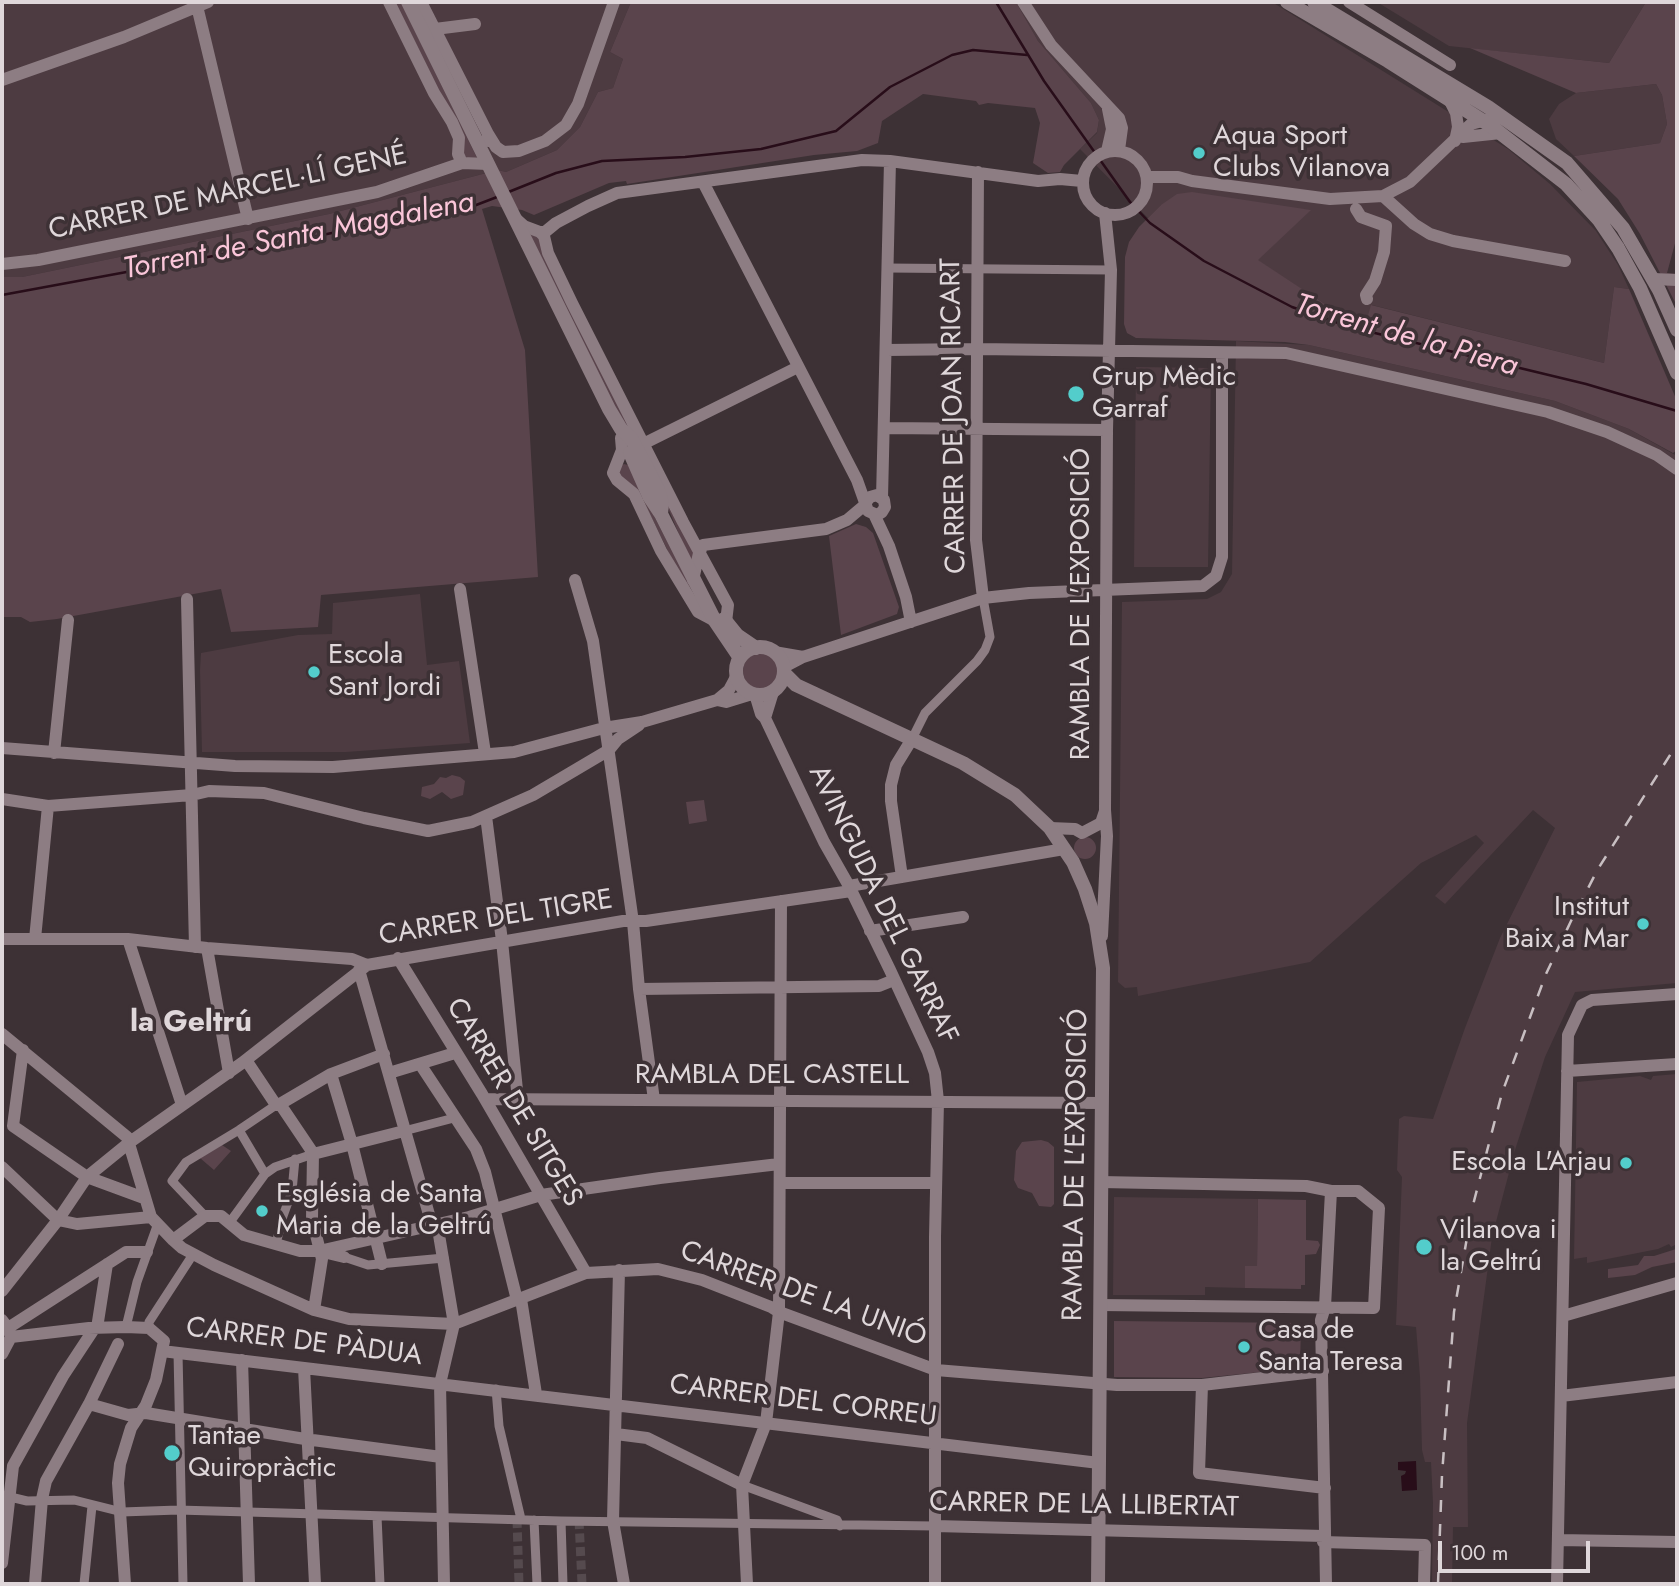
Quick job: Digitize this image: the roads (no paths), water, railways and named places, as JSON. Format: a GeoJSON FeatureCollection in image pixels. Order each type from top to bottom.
{"type":"FeatureCollection","features":[{"type":"Feature","properties":{"kind":"street"},"geometry":{"type":"LineString","coordinates":[[389,2],[434,93],[452,122],[459,138],[458,154],[462,163],[490,169]]}},
{"type":"Feature","properties":{"kind":"street"},"geometry":{"type":"LineString","coordinates":[[408,2],[621,434],[625,459],[661,514],[693,580],[721,622],[740,658]]}},
{"type":"Feature","properties":{"kind":"street"},"geometry":{"type":"LineString","coordinates":[[421,2],[488,134],[496,148],[503,152],[519,151],[545,141],[566,125],[578,104],[614,2]]}},
{"type":"Feature","properties":{"kind":"street"},"geometry":{"type":"LineString","coordinates":[[1023,2],[1051,45],[1115,112],[1122,123],[1110,151],[1090,162],[1083,180],[1091,205],[1115,214],[1139,204],[1146,186],[1144,169],[1134,157],[1110,151]]}},
{"type":"Feature","properties":{"kind":"street"},"geometry":{"type":"LineString","coordinates":[[1287,2],[1450,101],[1468,130]]}},
{"type":"Feature","properties":{"kind":"street"},"geometry":{"type":"LineString","coordinates":[[1314,2],[1500,116],[1567,163],[1623,228],[1656,285],[1677,330]]}},
{"type":"Feature","properties":{"kind":"street"},"geometry":{"type":"LineString","coordinates":[[1349,2],[1450,65],[1438,77],[1418,80]]}},
{"type":"Feature","properties":{"kind":"street"},"geometry":{"type":"LineString","coordinates":[[2,80],[124,37],[203,4],[248,219]]}},
{"type":"Feature","properties":{"kind":"street"},"geometry":{"type":"LineString","coordinates":[[435,29],[475,24]]}},
{"type":"Feature","properties":{"kind":"street"},"geometry":{"type":"LineString","coordinates":[[1438,77],[1450,92],[1475,110],[1468,130]]}},
{"type":"Feature","properties":{"kind":"street"},"geometry":{"type":"LineString","coordinates":[[1450,101],[1456,113],[1458,127],[1502,134],[1566,184],[1599,220],[1640,288],[1677,373]]}},
{"type":"Feature","properties":{"kind":"street"},"geometry":{"type":"LineString","coordinates":[[1146,186],[1192,181],[1330,199],[1383,196],[1410,182],[1468,130],[1500,116]]}},
{"type":"Feature","properties":{"kind":"street"},"geometry":{"type":"LineString","coordinates":[[1468,130],[1502,134]]}},
{"type":"Feature","properties":{"kind":"street"},"geometry":{"type":"LineString","coordinates":[[488,134],[490,169]]}},
{"type":"Feature","properties":{"kind":"street"},"geometry":{"type":"LineString","coordinates":[[540,232],[545,232],[587,206],[617,193],[862,160],[890,160],[1045,181],[1083,180]]}},
{"type":"Feature","properties":{"kind":"street"},"geometry":{"type":"LineString","coordinates":[[890,160],[886,429],[875,505],[906,597],[911,622]]}},
{"type":"Feature","properties":{"kind":"street","name":"CARRER DE MARCEL·LÍ GENÉ"},"geometry":{"type":"LineString","coordinates":[[2,264],[38,260],[377,192],[462,163]]}},
{"type":"Feature","properties":{"kind":"street","name":"CARRER DE JOAN RICART"},"geometry":{"type":"LineString","coordinates":[[902,877],[891,801],[891,785],[896,765],[925,713],[977,661],[990,637],[976,540],[978,172]]}},
{"type":"Feature","properties":{"kind":"street"},"geometry":{"type":"LineString","coordinates":[[703,182],[857,481],[861,495],[875,505]]}},
{"type":"Feature","properties":{"kind":"street"},"geometry":{"type":"LineString","coordinates":[[1383,196],[1414,224],[1430,234],[1453,241],[1565,261]]}},
{"type":"Feature","properties":{"kind":"street"},"geometry":{"type":"LineString","coordinates":[[1356,209],[1361,217],[1386,226],[1384,253],[1375,281],[1366,295],[1367,299]]}},
{"type":"Feature","properties":{"kind":"street","name":"RAMBLA DE L'EXPOSICIÓ"},"geometry":{"type":"LineString","coordinates":[[1098,1584],[1101,947],[1107,836],[1107,430],[1111,265],[1115,214]]}},
{"type":"Feature","properties":{"kind":"street"},"geometry":{"type":"LineString","coordinates":[[514,217],[524,226],[544,236],[548,253],[566,291],[728,604],[721,622]]}},
{"type":"Feature","properties":{"kind":"street"},"geometry":{"type":"LineString","coordinates":[[887,268],[978,269],[1111,265]]}},
{"type":"Feature","properties":{"kind":"street"},"geometry":{"type":"LineString","coordinates":[[1656,285],[1677,280]]}},
{"type":"Feature","properties":{"kind":"street"},"geometry":{"type":"LineString","coordinates":[[1656,285],[1677,286]]}},
{"type":"Feature","properties":{"kind":"street"},"geometry":{"type":"LineString","coordinates":[[886,350],[1286,353],[1537,409],[1607,432],[1657,455],[1677,461]]}},
{"type":"Feature","properties":{"kind":"street"},"geometry":{"type":"LineString","coordinates":[[765,718],[784,670],[803,657],[983,598],[1030,593],[1203,586],[1216,576],[1222,557],[1222,353]]}},
{"type":"Feature","properties":{"kind":"street"},"geometry":{"type":"LineString","coordinates":[[643,444],[798,367]]}},
{"type":"Feature","properties":{"kind":"street"},"geometry":{"type":"LineString","coordinates":[[886,429],[1107,430]]}},
{"type":"Feature","properties":{"kind":"street"},"geometry":{"type":"LineString","coordinates":[[621,434],[631,438],[647,468],[662,503],[661,514]]}},
{"type":"Feature","properties":{"kind":"street"},"geometry":{"type":"LineString","coordinates":[[1657,455],[1677,469]]}},
{"type":"Feature","properties":{"kind":"street"},"geometry":{"type":"LineString","coordinates":[[647,468],[637,457],[625,459],[613,472],[617,480],[634,494],[661,551],[698,612],[721,622],[757,648],[803,657]]}},
{"type":"Feature","properties":{"kind":"street"},"geometry":{"type":"LineString","coordinates":[[693,580],[703,545],[809,533],[826,529],[875,505]]}},
{"type":"Feature","properties":{"kind":"street"},"geometry":{"type":"LineString","coordinates":[[575,580],[593,640],[633,922],[654,1100]]}},
{"type":"Feature","properties":{"kind":"street"},"geometry":{"type":"LineString","coordinates":[[460,589],[485,753]]}},
{"type":"Feature","properties":{"kind":"street"},"geometry":{"type":"LineString","coordinates":[[187,599],[192,795],[201,947],[229,1073]]}},
{"type":"Feature","properties":{"kind":"street"},"geometry":{"type":"LineString","coordinates":[[54,752],[68,621]]}},
{"type":"Feature","properties":{"kind":"street"},"geometry":{"type":"LineString","coordinates":[[2,748],[226,766],[333,767],[514,752],[604,728],[642,722],[717,700],[729,690],[737,675],[740,658],[747,651],[757,648]]}},
{"type":"Feature","properties":{"kind":"street"},"geometry":{"type":"LineString","coordinates":[[774,652],[784,670]]}},
{"type":"Feature","properties":{"kind":"street","name":"RAMBLA DE L'EXPOSICIÓ"},"geometry":{"type":"LineString","coordinates":[[784,670],[796,684],[963,763],[1003,786],[1050,828],[1073,862],[1085,889],[1101,947]]}},
{"type":"Feature","properties":{"kind":"street"},"geometry":{"type":"LineString","coordinates":[[737,675],[742,687],[753,694]]}},
{"type":"Feature","properties":{"kind":"street"},"geometry":{"type":"LineString","coordinates":[[717,700],[726,702],[796,684]]}},
{"type":"Feature","properties":{"kind":"street","name":"AVINGUDA DEL GARRAF"},"geometry":{"type":"LineString","coordinates":[[753,694],[824,842],[850,888],[928,1052],[935,1073],[938,1101],[935,1584]]}},
{"type":"Feature","properties":{"kind":"street"},"geometry":{"type":"LineString","coordinates":[[2,799],[48,806],[192,795],[209,791],[264,793],[428,831],[472,822],[533,794],[609,750],[618,739],[642,722]]}},
{"type":"Feature","properties":{"kind":"street"},"geometry":{"type":"LineString","coordinates":[[35,939],[48,806]]}},
{"type":"Feature","properties":{"kind":"street"},"geometry":{"type":"LineString","coordinates":[[1050,828],[1075,829],[1082,833],[1101,822],[1105,810]]}},
{"type":"Feature","properties":{"kind":"street"},"geometry":{"type":"LineString","coordinates":[[486,816],[518,1100]]}},
{"type":"Feature","properties":{"kind":"street","name":"CARRER DEL TIGRE"},"geometry":{"type":"LineString","coordinates":[[363,968],[398,958],[623,921],[633,922],[781,901],[1064,849]]}},
{"type":"Feature","properties":{"kind":"street"},"geometry":{"type":"LineString","coordinates":[[747,1584],[742,1484],[766,1423],[779,1312],[781,901]]}},
{"type":"Feature","properties":{"kind":"street"},"geometry":{"type":"LineString","coordinates":[[870,931],[963,917]]}},
{"type":"Feature","properties":{"kind":"street"},"geometry":{"type":"LineString","coordinates":[[2,939],[128,939],[352,959],[363,968],[404,1131],[444,1258],[454,1324],[443,1384],[441,1457],[444,1584]]}},
{"type":"Feature","properties":{"kind":"street"},"geometry":{"type":"LineString","coordinates":[[128,939],[183,1105]]}},
{"type":"Feature","properties":{"kind":"street","name":"CARRER DE SITGES"},"geometry":{"type":"LineString","coordinates":[[398,958],[485,1099],[586,1273]]}},
{"type":"Feature","properties":{"kind":"street"},"geometry":{"type":"LineString","coordinates":[[3,1284],[58,1220],[87,1177],[130,1142],[229,1073],[363,968]]}},
{"type":"Feature","properties":{"kind":"street"},"geometry":{"type":"LineString","coordinates":[[639,989],[878,986],[894,980]]}},
{"type":"Feature","properties":{"kind":"street"},"geometry":{"type":"LineString","coordinates":[[1558,1584],[1567,1035],[1582,1005],[1592,1000],[1677,994]]}},
{"type":"Feature","properties":{"kind":"street"},"geometry":{"type":"LineString","coordinates":[[2,1034],[127,1137],[144,1198],[154,1222],[122,1337],[50,1476],[42,1506],[34,1584]]}},
{"type":"Feature","properties":{"kind":"street"},"geometry":{"type":"LineString","coordinates":[[23,1050],[13,1126],[87,1177],[144,1198]]}},
{"type":"Feature","properties":{"kind":"street"},"geometry":{"type":"LineString","coordinates":[[208,1216],[172,1181],[186,1162],[331,1074],[384,1054]]}},
{"type":"Feature","properties":{"kind":"street"},"geometry":{"type":"LineString","coordinates":[[389,1073],[456,1054]]}},
{"type":"Feature","properties":{"kind":"street"},"geometry":{"type":"LineString","coordinates":[[246,1060],[313,1154],[312,1219],[322,1259],[314,1310]]}},
{"type":"Feature","properties":{"kind":"street"},"geometry":{"type":"LineString","coordinates":[[420,1064],[476,1149],[485,1172],[519,1300],[536,1394]]}},
{"type":"Feature","properties":{"kind":"street"},"geometry":{"type":"LineString","coordinates":[[1567,1071],[1677,1064]]}},
{"type":"Feature","properties":{"kind":"street"},"geometry":{"type":"LineString","coordinates":[[331,1074],[352,1144],[382,1264]]}},
{"type":"Feature","properties":{"kind":"street","name":"RAMBLA DEL CASTELL"},"geometry":{"type":"LineString","coordinates":[[485,1099],[1102,1103]]}},
{"type":"Feature","properties":{"kind":"street"},"geometry":{"type":"LineString","coordinates":[[230,1222],[265,1174],[275,1167],[313,1154],[454,1118]]}},
{"type":"Feature","properties":{"kind":"street"},"geometry":{"type":"LineString","coordinates":[[239,1130],[265,1174]]}},
{"type":"Feature","properties":{"kind":"street"},"geometry":{"type":"LineString","coordinates":[[276,1244],[292,1191],[295,1160]]}},
{"type":"Feature","properties":{"kind":"street"},"geometry":{"type":"LineString","coordinates":[[319,1251],[469,1217],[541,1195],[779,1164]]}},
{"type":"Feature","properties":{"kind":"street"},"geometry":{"type":"LineString","coordinates":[[2,1167],[58,1220],[77,1224],[154,1222]]}},
{"type":"Feature","properties":{"kind":"street"},"geometry":{"type":"LineString","coordinates":[[1100,1305],[1374,1308],[1380,1208],[1358,1191],[1331,1191],[1306,1186],[1101,1182]]}},
{"type":"Feature","properties":{"kind":"street"},"geometry":{"type":"LineString","coordinates":[[780,1183],[936,1183]]}},
{"type":"Feature","properties":{"kind":"street"},"geometry":{"type":"LineString","coordinates":[[1326,1584],[1323,1371],[1320,1360],[1331,1191]]}},
{"type":"Feature","properties":{"kind":"street"},"geometry":{"type":"LineString","coordinates":[[173,1240],[208,1216],[221,1216],[244,1235],[300,1251],[319,1251],[368,1265],[444,1258]]}},
{"type":"Feature","properties":{"kind":"street","name":"CARRER DE LA UNIÓ"},"geometry":{"type":"LineString","coordinates":[[154,1222],[182,1248],[214,1265],[314,1310],[349,1319],[454,1324],[586,1273],[658,1269],[677,1272],[936,1370],[1099,1385],[1202,1385],[1323,1371]]}},
{"type":"Feature","properties":{"kind":"street"},"geometry":{"type":"LineString","coordinates":[[2,1354],[7,1329],[126,1252],[147,1252]]}},
{"type":"Feature","properties":{"kind":"street"},"geometry":{"type":"LineString","coordinates":[[125,1584],[118,1483],[120,1464],[131,1429],[156,1380],[162,1351],[164,1341],[149,1328],[149,1322],[190,1259]]}},
{"type":"Feature","properties":{"kind":"street"},"geometry":{"type":"LineString","coordinates":[[2,1563],[6,1496],[13,1466],[63,1376],[96,1329],[107,1264]]}},
{"type":"Feature","properties":{"kind":"street"},"geometry":{"type":"LineString","coordinates":[[619,1270],[612,1521],[624,1584]]}},
{"type":"Feature","properties":{"kind":"street"},"geometry":{"type":"LineString","coordinates":[[1563,1316],[1677,1283]]}},
{"type":"Feature","properties":{"kind":"street"},"geometry":{"type":"LineString","coordinates":[[7,1329],[96,1329],[122,1337],[149,1328]]}},
{"type":"Feature","properties":{"kind":"street","name":"CARRER DE PÀDUA"},"geometry":{"type":"LineString","coordinates":[[162,1351],[499,1390]]}},
{"type":"Feature","properties":{"kind":"street"},"geometry":{"type":"LineString","coordinates":[[178,1353],[183,1584]]}},
{"type":"Feature","properties":{"kind":"street"},"geometry":{"type":"LineString","coordinates":[[242,1360],[249,1584]]}},
{"type":"Feature","properties":{"kind":"street"},"geometry":{"type":"LineString","coordinates":[[304,1368],[315,1584]]}},
{"type":"Feature","properties":{"kind":"street"},"geometry":{"type":"LineString","coordinates":[[1561,1396],[1677,1382]]}},
{"type":"Feature","properties":{"kind":"street"},"geometry":{"type":"LineString","coordinates":[[1202,1385],[1199,1473],[1325,1488]]}},
{"type":"Feature","properties":{"kind":"street"},"geometry":{"type":"LineString","coordinates":[[499,1390],[500,1425],[518,1519]]}},
{"type":"Feature","properties":{"kind":"street","name":"CARRER DEL CORREU"},"geometry":{"type":"LineString","coordinates":[[499,1390],[1099,1463]]}},
{"type":"Feature","properties":{"kind":"street"},"geometry":{"type":"LineString","coordinates":[[89,1404],[128,1415],[146,1413],[441,1457]]}},
{"type":"Feature","properties":{"kind":"street"},"geometry":{"type":"LineString","coordinates":[[615,1434],[647,1438],[742,1484],[837,1520],[840,1526]]}},
{"type":"Feature","properties":{"kind":"street","name":"CARRER DE LA LLIBERTAT"},"geometry":{"type":"LineString","coordinates":[[6,1496],[42,1506],[74,1500],[122,1512],[935,1526],[1325,1538],[1425,1545],[1424,1584]]}},
{"type":"Feature","properties":{"kind":"street"},"geometry":{"type":"LineString","coordinates":[[85,1584],[92,1506]]}},
{"type":"Feature","properties":{"kind":"street"},"geometry":{"type":"LineString","coordinates":[[377,1516],[380,1584]]}},
{"type":"Feature","properties":{"kind":"street"},"geometry":{"type":"LineString","coordinates":[[534,1520],[537,1584]]}},
{"type":"Feature","properties":{"kind":"street"},"geometry":{"type":"LineString","coordinates":[[561,1521],[563,1584]]}},
{"type":"Feature","properties":{"kind":"street"},"geometry":{"type":"LineString","coordinates":[[1558,1540],[1677,1542]]}},
{"type":"Feature","properties":{"kind":"waterway","name":"Torrent de la Piera"},"geometry":{"type":"LineString","coordinates":[[996,2],[1044,81],[1130,202],[1150,223],[1204,261],[1292,307],[1350,327],[1586,384],[1677,411]]}},
{"type":"Feature","properties":{"kind":"waterway","name":"Torrent de Santa Magdalena"},"geometry":{"type":"LineString","coordinates":[[506,193],[556,173],[602,161],[685,157],[761,149],[836,131],[890,87],[952,55],[973,50],[1027,55]]}},
{"type":"Feature","properties":{"kind":"waterway","name":"Torrent de Santa Magdalena"},"geometry":{"type":"LineString","coordinates":[[2,295],[289,242],[422,214],[471,207],[497,197]]}},
{"type":"Feature","properties":{"kind":"tunnel"},"geometry":{"type":"LineString","coordinates":[[517,1519],[519,1584]]}},
{"type":"Feature","properties":{"kind":"tunnel"},"geometry":{"type":"LineString","coordinates":[[579,1520],[582,1584]]}},
{"type":"Feature","properties":{"kind":"railway"},"geometry":{"type":"LineString","coordinates":[[1438,1584],[1442,1475],[1454,1312],[1472,1209],[1502,1093],[1546,974],[1571,921],[1598,869],[1677,744]]}},
{"type":"Feature","properties":{"kind":"place","name":"Aqua Sport Clubs Vilanova"},"geometry":{"type":"Point","coordinates":[1199,153]}},
{"type":"Feature","properties":{"kind":"place","name":"Grup Mèdic Garraf"},"geometry":{"type":"Point","coordinates":[1076,394]}},
{"type":"Feature","properties":{"kind":"place","name":"Escola Sant Jordi"},"geometry":{"type":"Point","coordinates":[314,672]}},
{"type":"Feature","properties":{"kind":"place","name":"Institut Baix a Mar"},"geometry":{"type":"Point","coordinates":[1643,924]}},
{"type":"Feature","properties":{"kind":"place","name":"Escola L'Arjau"},"geometry":{"type":"Point","coordinates":[1626,1163]}},
{"type":"Feature","properties":{"kind":"place","name":"Església de Santa Maria de la Geltrú"},"geometry":{"type":"Point","coordinates":[262,1211]}},
{"type":"Feature","properties":{"kind":"place","name":"Vilanova i la Geltrú"},"geometry":{"type":"Point","coordinates":[1424,1247]}},
{"type":"Feature","properties":{"kind":"place","name":"Casa de Santa Teresa"},"geometry":{"type":"Point","coordinates":[1244,1347]}},
{"type":"Feature","properties":{"kind":"place","name":"Tantae Quiropràctic"},"geometry":{"type":"Point","coordinates":[172,1453]}},
{"type":"Feature","properties":{"kind":"district","name":"la Geltrú"},"geometry":{"type":"Point","coordinates":[191,1024]}}]}
